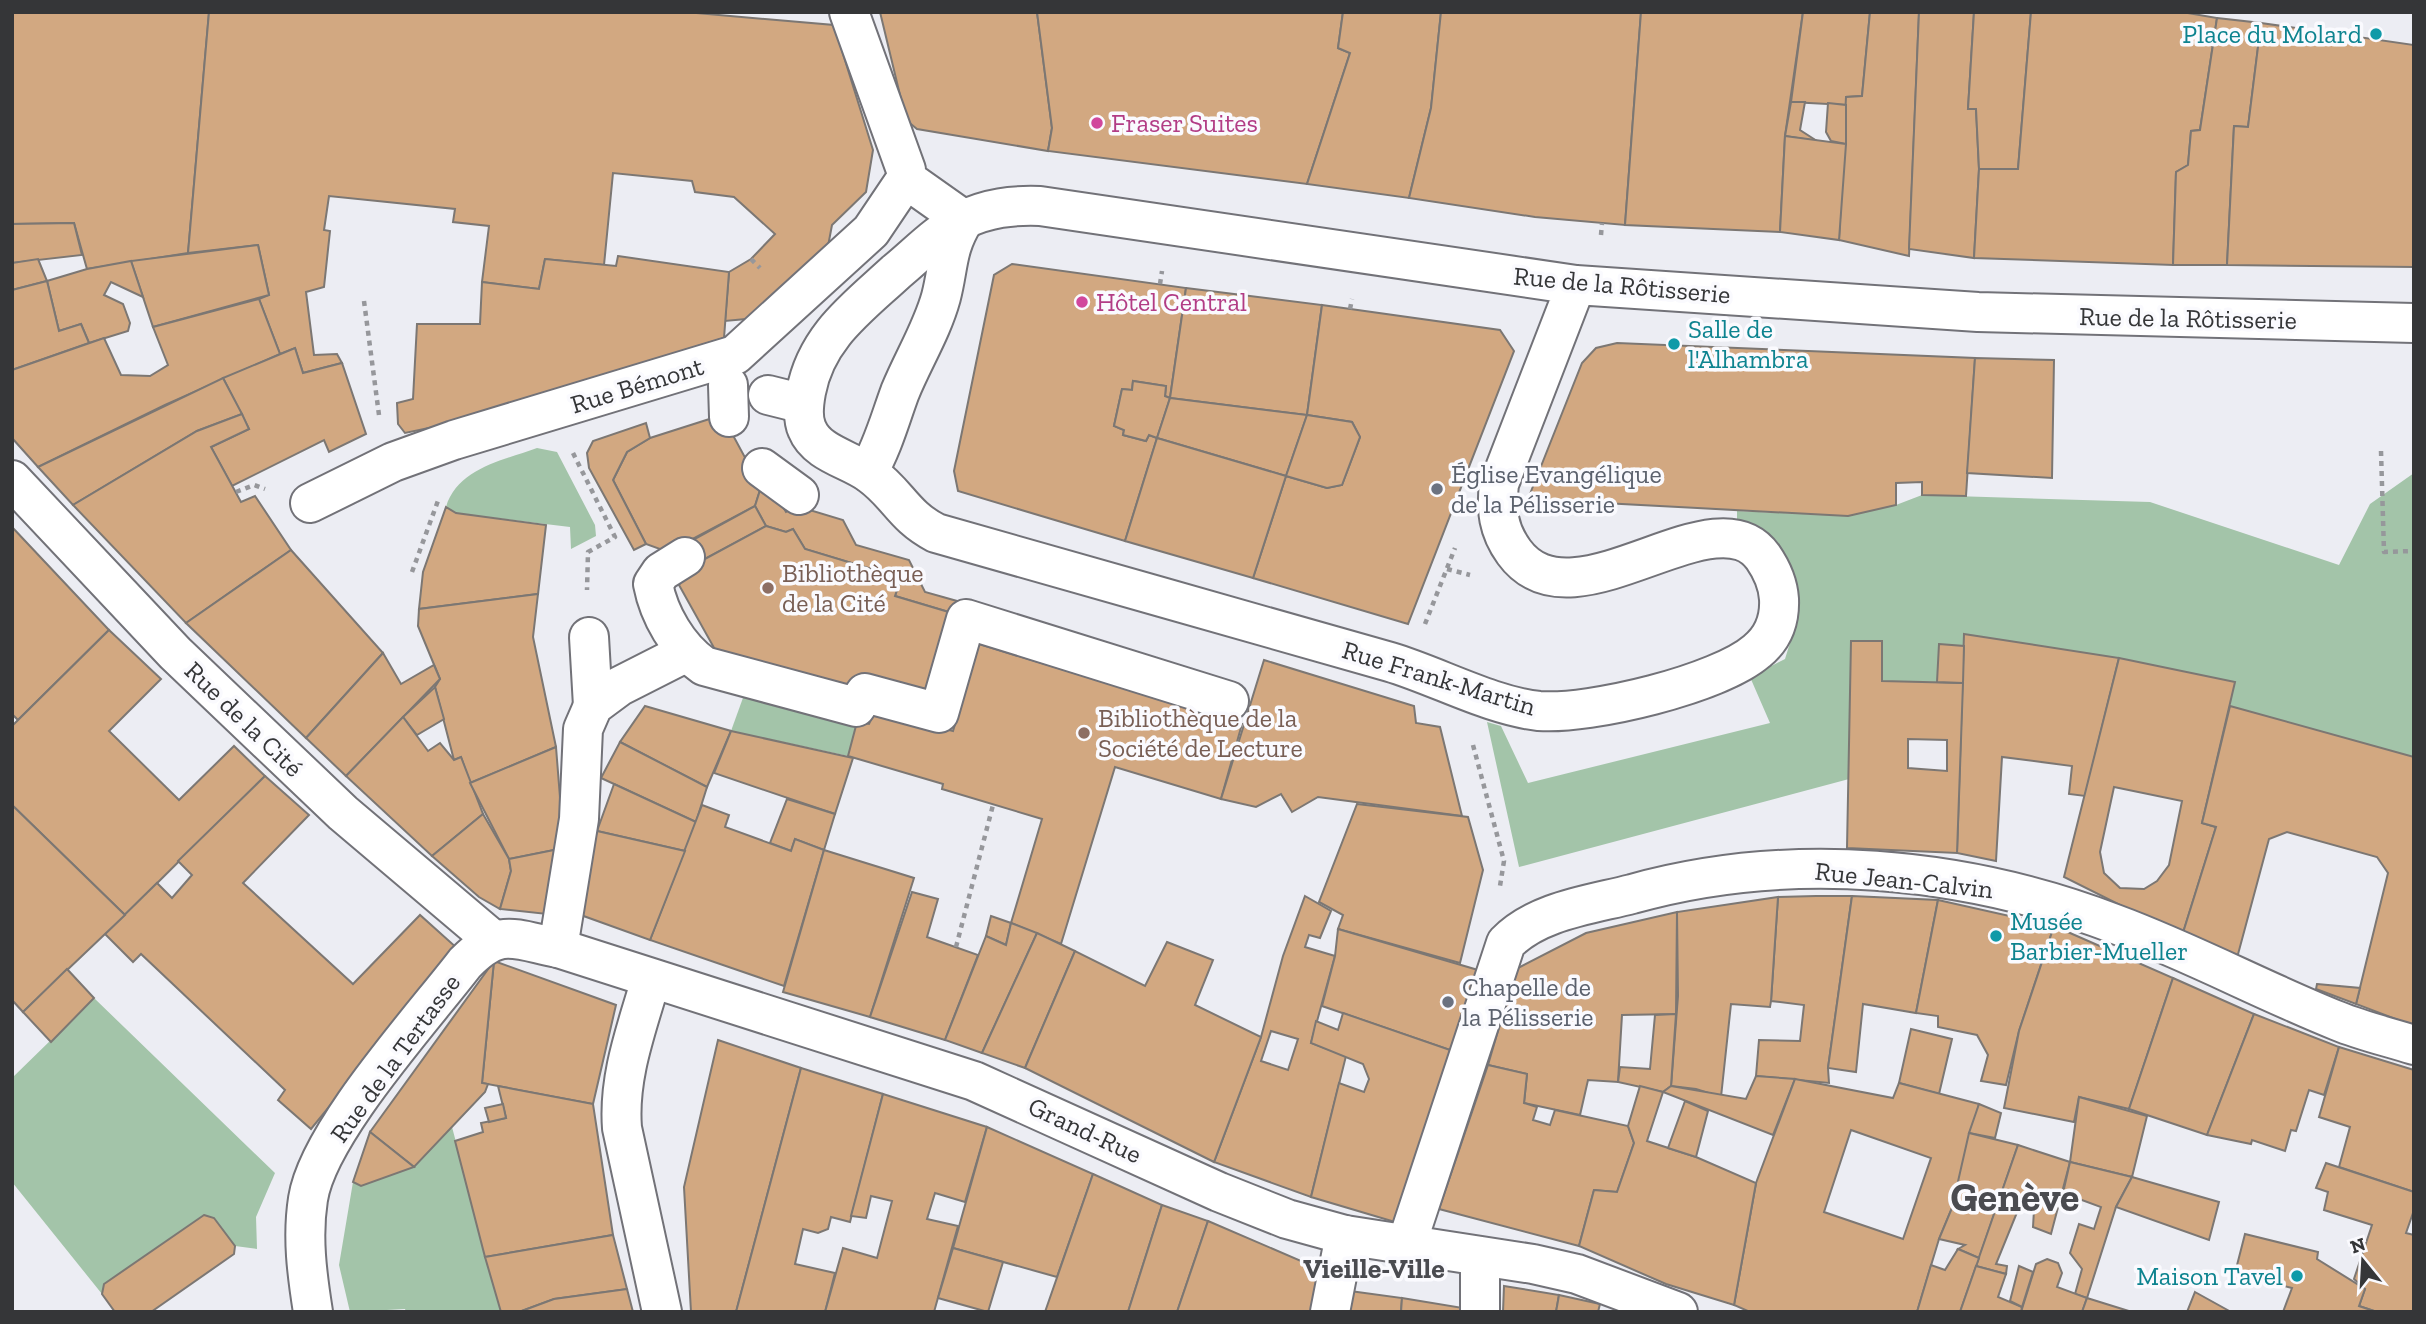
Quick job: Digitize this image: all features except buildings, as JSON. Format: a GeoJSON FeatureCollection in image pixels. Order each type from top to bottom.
{"type":"FeatureCollection","features":[{"type":"Feature","properties":{"kind":"street"},"geometry":{"type":"LineString","coordinates":[[849,12],[906,170],[906,178],[964,220],[951,242],[941,296],[934,316],[900,392],[881,450],[868,472]]}},
{"type":"Feature","properties":{"kind":"street","name":"Rue Bémont"},"geometry":{"type":"LineString","coordinates":[[310,503],[393,462],[454,440],[735,355],[871,231],[906,178]]}},
{"type":"Feature","properties":{"kind":"street","name":"Rue de la Rôtisserie"},"geometry":{"type":"LineString","coordinates":[[786,399],[828,337],[940,233],[964,220],[1013,205],[1040,206],[1576,285],[1991,312],[2414,323]]}},
{"type":"Feature","properties":{"kind":"street","name":"Rue Frank-Martin"},"geometry":{"type":"LineString","coordinates":[[786,399],[814,441],[827,452],[868,472],[888,488],[915,522],[936,533],[1408,667],[1511,705],[1570,712],[1651,696],[1738,664],[1758,651],[1773,633],[1779,610],[1779,587],[1769,567],[1758,551],[1741,542],[1720,538],[1683,545],[1600,573],[1573,578],[1553,576],[1518,558],[1501,531],[1496,506],[1499,484],[1576,285]]}},
{"type":"Feature","properties":{"kind":"street"},"geometry":{"type":"LineString","coordinates":[[762,468],[799,495]]}},
{"type":"Feature","properties":{"kind":"street","name":"Rue de la Cité"},"geometry":{"type":"LineString","coordinates":[[12,480],[175,653],[343,813],[493,940]]}},
{"type":"Feature","properties":{"kind":"street"},"geometry":{"type":"LineString","coordinates":[[685,557],[661,572],[653,584],[656,600],[685,653],[704,666],[856,707],[866,694],[939,713],[966,619],[1229,701]]}},
{"type":"Feature","properties":{"kind":"street"},"geometry":{"type":"LineString","coordinates":[[558,948],[579,819],[583,729],[593,706],[589,637]]}},
{"type":"Feature","properties":{"kind":"street"},"geometry":{"type":"LineString","coordinates":[[593,706],[620,686],[685,653]]}},
{"type":"Feature","properties":{"kind":"street","name":"Rue Jean-Calvin"},"geometry":{"type":"LineString","coordinates":[[1406,1246],[1506,943],[1519,930],[1539,919],[1660,886],[1721,876],[1831,868],[1977,883],[2050,902],[2116,924],[2340,1022],[2414,1045]]}},
{"type":"Feature","properties":{"kind":"street","name":"Grand-Rue"},"geometry":{"type":"LineString","coordinates":[[493,940],[508,938],[558,948],[974,1082],[1021,1100],[1219,1192],[1287,1219],[1345,1235],[1533,1264],[1577,1274],[1678,1312]]}},
{"type":"Feature","properties":{"kind":"street","name":"Rue de la Tertasse"},"geometry":{"type":"LineString","coordinates":[[313,1312],[305,1235],[308,1197],[319,1164],[351,1110],[465,963],[493,940]]}},
{"type":"Feature","properties":{"kind":"street"},"geometry":{"type":"LineString","coordinates":[[651,979],[623,1077],[620,1099],[622,1128],[662,1312]]}},
{"type":"Feature","properties":{"kind":"street"},"geometry":{"type":"LineString","coordinates":[[1330,1312],[1345,1235]]}},
{"type":"Feature","properties":{"kind":"street"},"geometry":{"type":"LineString","coordinates":[[1480,1257],[1480,1312]]}},
{"type":"Feature","properties":{"kind":"path"},"geometry":{"type":"LineString","coordinates":[[1601,235],[1602,223]]}},
{"type":"Feature","properties":{"kind":"path"},"geometry":{"type":"LineString","coordinates":[[364,301],[372,365]]}},
{"type":"Feature","properties":{"kind":"path"},"geometry":{"type":"LineString","coordinates":[[569,446],[615,537],[589,552],[589,637]]}},
{"type":"Feature","properties":{"kind":"path"},"geometry":{"type":"LineString","coordinates":[[2381,451],[2384,552],[2414,551]]}},
{"type":"Feature","properties":{"kind":"path"},"geometry":{"type":"LineString","coordinates":[[412,572],[444,487]]}},
{"type":"Feature","properties":{"kind":"path"},"geometry":{"type":"LineString","coordinates":[[1408,667],[1447,569]]}},
{"type":"Feature","properties":{"kind":"path"},"geometry":{"type":"LineString","coordinates":[[1472,741],[1504,861]]}},
{"type":"Feature","properties":{"kind":"path"},"geometry":{"type":"LineString","coordinates":[[956,947],[993,805]]}},
{"type":"Feature","properties":{"kind":"green space"},"geometry":{"type":"Polygon","coordinates":[[[537,448],[557,452],[595,525],[596,536],[571,549],[570,527],[456,513],[446,507],[460,483],[471,475],[496,462],[537,448]]]}},
{"type":"Feature","properties":{"kind":"green space"},"geometry":{"type":"Polygon","coordinates":[[[2414,473],[2414,757],[2230,706],[2234,682],[2119,658],[1965,634],[1964,646],[1939,644],[1937,682],[1882,681],[1882,641],[1851,641],[1849,779],[1519,867],[1487,722],[1501,726],[1528,783],[1770,723],[1750,677],[1785,659],[1798,617],[1793,575],[1737,522],[1737,511],[1848,516],[1896,505],[1922,495],[2150,502],[2339,565],[2370,504],[2414,473]]]}},
{"type":"Feature","properties":{"kind":"green space"},"geometry":{"type":"Polygon","coordinates":[[[744,695],[857,722],[848,756],[731,731],[744,695]]]}},
{"type":"Feature","properties":{"kind":"green space"},"geometry":{"type":"Polygon","coordinates":[[[94,998],[275,1173],[256,1217],[257,1249],[235,1246],[214,1218],[204,1215],[102,1294],[12,1182],[12,1078],[94,998]]]}},
{"type":"Feature","properties":{"kind":"green space"},"geometry":{"type":"Polygon","coordinates":[[[452,1127],[501,1312],[406,1312],[405,1309],[350,1312],[339,1265],[353,1182],[361,1186],[414,1167],[452,1127]]]}},
{"type":"Feature","properties":{"kind":"place","name":"Place du Molard"},"geometry":{"type":"Point","coordinates":[2376,34]}},
{"type":"Feature","properties":{"kind":"place","name":"Fraser Suites"},"geometry":{"type":"Point","coordinates":[1097,123]}},
{"type":"Feature","properties":{"kind":"place","name":"Hôtel Central"},"geometry":{"type":"Point","coordinates":[1082,302]}},
{"type":"Feature","properties":{"kind":"place","name":"Salle de l'Alhambra"},"geometry":{"type":"Point","coordinates":[1674,344]}},
{"type":"Feature","properties":{"kind":"place","name":"Église Evangélique de la Pélisserie"},"geometry":{"type":"Point","coordinates":[1437,489]}},
{"type":"Feature","properties":{"kind":"place","name":"Bibliothèque de la Cité"},"geometry":{"type":"Point","coordinates":[768,588]}},
{"type":"Feature","properties":{"kind":"place","name":"Bibliothèque de la Société de Lecture"},"geometry":{"type":"Point","coordinates":[1084,733]}},
{"type":"Feature","properties":{"kind":"place","name":"Musée Barbier-Mueller"},"geometry":{"type":"Point","coordinates":[1996,936]}},
{"type":"Feature","properties":{"kind":"place","name":"Chapelle de la Pélisserie"},"geometry":{"type":"Point","coordinates":[1448,1002]}},
{"type":"Feature","properties":{"kind":"place","name":"Maison Tavel"},"geometry":{"type":"Point","coordinates":[2297,1276]}},
{"type":"Feature","properties":{"kind":"district","name":"Genève"},"geometry":{"type":"Point","coordinates":[2015,1197]}},
{"type":"Feature","properties":{"kind":"district","name":"Vieille-Ville"},"geometry":{"type":"Point","coordinates":[1374,1268]}}]}
